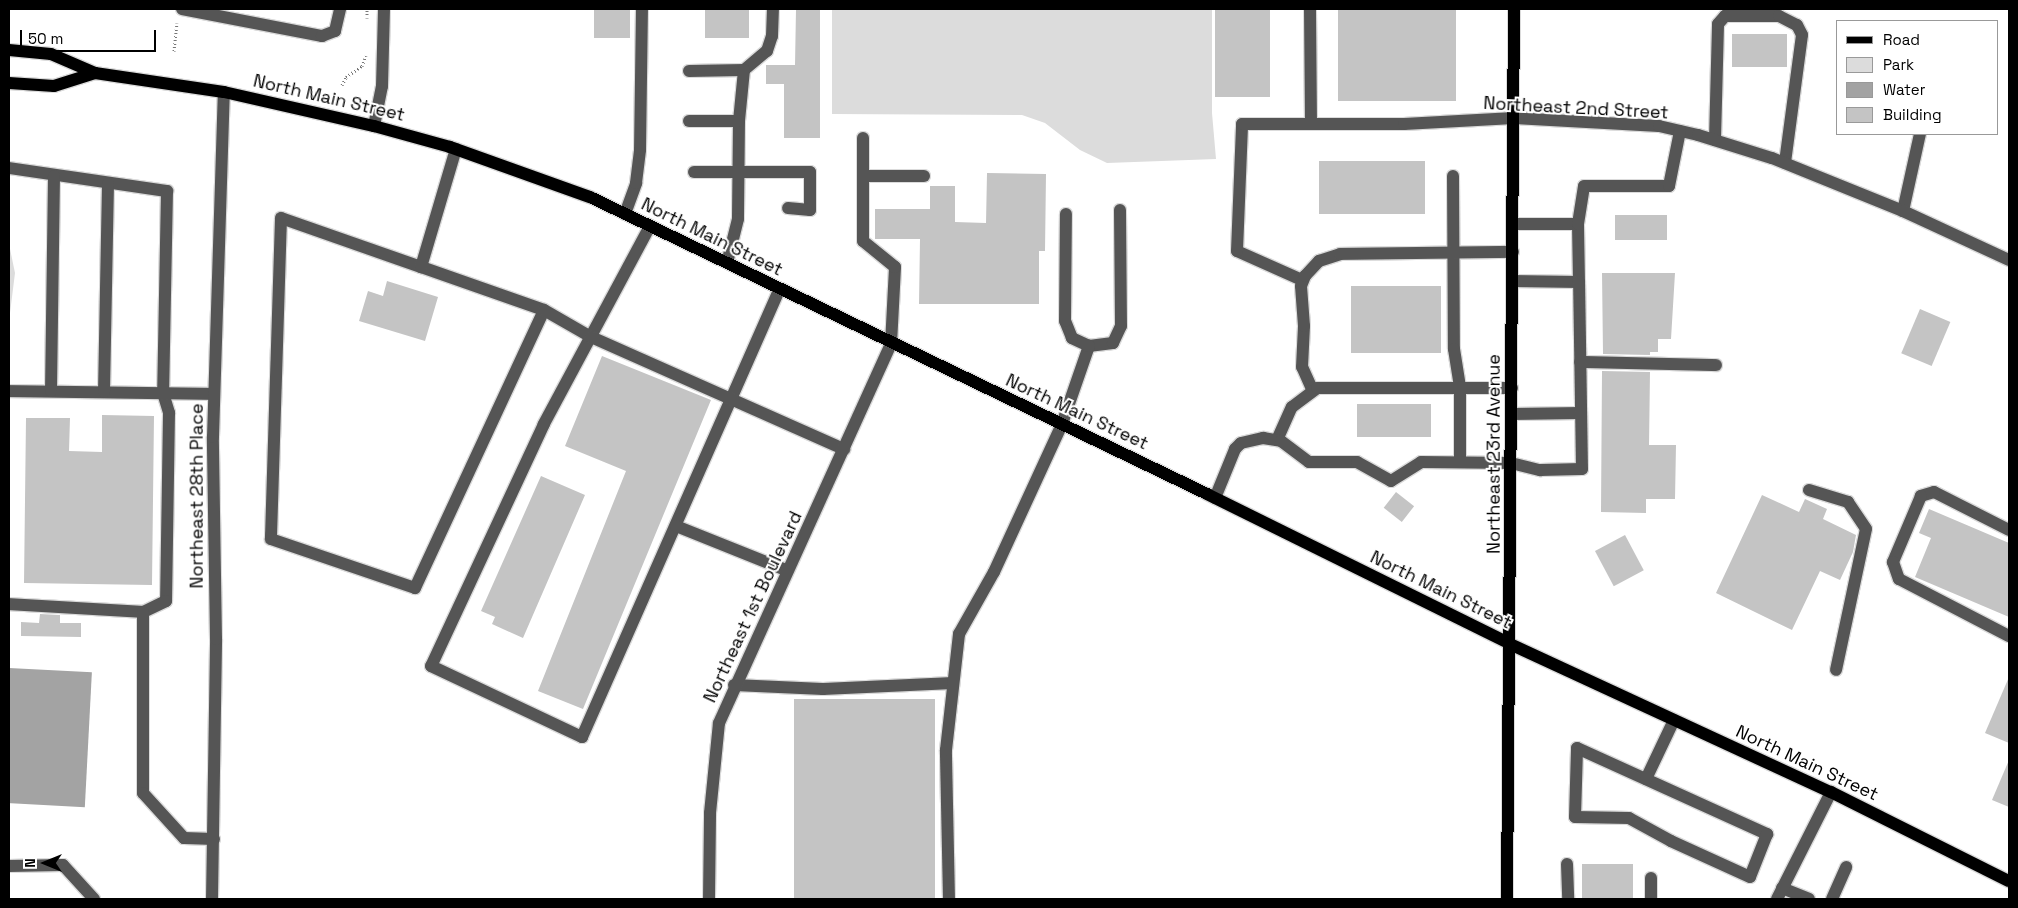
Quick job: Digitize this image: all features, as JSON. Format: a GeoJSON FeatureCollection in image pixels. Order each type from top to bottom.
{"type":"FeatureCollection","features":[{"type":"Feature","properties":{"kind":"main road","name":"Northeast 23rd Avenue"},"geometry":{"type":"LineString","coordinates":[[1507,899],[1514,9]]}},
{"type":"Feature","properties":{"kind":"main road","name":"North Main Street"},"geometry":{"type":"LineString","coordinates":[[9,50],[52,54],[96,73],[224,92],[374,126],[456,149],[590,197],[727,262],[891,344],[1215,498],[1510,644],[1831,792],[2009,881]]}},
{"type":"Feature","properties":{"kind":"main road","name":"North Main Street"},"geometry":{"type":"LineString","coordinates":[[9,83],[54,86],[96,73]]}},
{"type":"Feature","properties":{"kind":"street"},"geometry":{"type":"LineString","coordinates":[[180,13],[322,36],[335,31],[340,9]]}},
{"type":"Feature","properties":{"kind":"street"},"geometry":{"type":"LineString","coordinates":[[374,126],[382,86],[384,9]]}},
{"type":"Feature","properties":{"kind":"street"},"geometry":{"type":"LineString","coordinates":[[625,214],[636,182],[640,150],[642,9]]}},
{"type":"Feature","properties":{"kind":"street"},"geometry":{"type":"LineString","coordinates":[[689,71],[744,70],[767,51],[772,36],[772,9]]}},
{"type":"Feature","properties":{"kind":"street"},"geometry":{"type":"LineString","coordinates":[[1310,9],[1311,124]]}},
{"type":"Feature","properties":{"kind":"street"},"geometry":{"type":"LineString","coordinates":[[1715,140],[1718,24],[1721,19],[1779,16],[1790,19],[1797,25],[1802,36],[1785,164]]}},
{"type":"Feature","properties":{"kind":"street"},"geometry":{"type":"LineString","coordinates":[[727,262],[738,218],[739,120],[744,70]]}},
{"type":"Feature","properties":{"kind":"street","name":"Northeast 28th Place"},"geometry":{"type":"LineString","coordinates":[[212,899],[214,839],[214,394],[224,92]]}},
{"type":"Feature","properties":{"kind":"street","name":"Northeast 2nd Street"},"geometry":{"type":"LineString","coordinates":[[1302,280],[1237,251],[1242,124],[1311,124],[1514,118],[1659,126],[1715,140],[1785,164],[1903,211],[2009,260]]}},
{"type":"Feature","properties":{"kind":"street"},"geometry":{"type":"LineString","coordinates":[[689,120],[739,120]]}},
{"type":"Feature","properties":{"kind":"street"},"geometry":{"type":"LineString","coordinates":[[1215,498],[1238,446],[1251,440],[1277,440],[1309,462],[1357,462],[1391,481],[1421,462],[1511,463],[1540,470],[1582,469],[1578,224],[1584,186],[1669,186],[1680,131]]}},
{"type":"Feature","properties":{"kind":"street"},"geometry":{"type":"LineString","coordinates":[[1903,211],[1920,135]]}},
{"type":"Feature","properties":{"kind":"street"},"geometry":{"type":"LineString","coordinates":[[863,138],[863,240],[895,266],[891,344]]}},
{"type":"Feature","properties":{"kind":"street"},"geometry":{"type":"LineString","coordinates":[[421,267],[456,149]]}},
{"type":"Feature","properties":{"kind":"street"},"geometry":{"type":"LineString","coordinates":[[9,168],[108,184],[167,191],[163,393],[169,412],[166,601],[143,612],[9,604]]}},
{"type":"Feature","properties":{"kind":"street"},"geometry":{"type":"LineString","coordinates":[[694,172],[810,172],[810,210],[788,208]]}},
{"type":"Feature","properties":{"kind":"street"},"geometry":{"type":"LineString","coordinates":[[51,391],[54,176]]}},
{"type":"Feature","properties":{"kind":"street"},"geometry":{"type":"LineString","coordinates":[[863,176],[924,176]]}},
{"type":"Feature","properties":{"kind":"street"},"geometry":{"type":"LineString","coordinates":[[1453,176],[1454,349],[1460,387],[1460,462]]}},
{"type":"Feature","properties":{"kind":"street"},"geometry":{"type":"LineString","coordinates":[[104,392],[108,184]]}},
{"type":"Feature","properties":{"kind":"street"},"geometry":{"type":"LineString","coordinates":[[1066,214],[1065,321],[1072,338],[1090,346],[1113,343],[1121,326],[1120,210]]}},
{"type":"Feature","properties":{"kind":"street"},"geometry":{"type":"LineString","coordinates":[[544,310],[415,588],[271,539],[282,218],[544,310],[591,337],[733,398],[844,449]]}},
{"type":"Feature","properties":{"kind":"street"},"geometry":{"type":"LineString","coordinates":[[1513,224],[1578,224]]}},
{"type":"Feature","properties":{"kind":"street"},"geometry":{"type":"LineString","coordinates":[[650,226],[544,424],[431,666],[582,737],[780,289]]}},
{"type":"Feature","properties":{"kind":"street"},"geometry":{"type":"LineString","coordinates":[[1312,389],[1302,367],[1302,280],[1319,261],[1332,254],[1513,252]]}},
{"type":"Feature","properties":{"kind":"street"},"geometry":{"type":"LineString","coordinates":[[1512,280],[1580,282]]}},
{"type":"Feature","properties":{"kind":"street","name":"Northeast 1st Boulevard"},"geometry":{"type":"LineString","coordinates":[[709,899],[710,813],[719,722],[786,570],[844,449],[891,344]]}},
{"type":"Feature","properties":{"kind":"street"},"geometry":{"type":"LineString","coordinates":[[949,899],[946,750],[959,634],[994,572],[1062,424],[1090,346]]}},
{"type":"Feature","properties":{"kind":"street"},"geometry":{"type":"LineString","coordinates":[[1580,362],[1716,365]]}},
{"type":"Feature","properties":{"kind":"street"},"geometry":{"type":"LineString","coordinates":[[1277,440],[1292,407],[1312,389],[1512,388]]}},
{"type":"Feature","properties":{"kind":"street"},"geometry":{"type":"LineString","coordinates":[[9,390],[214,394]]}},
{"type":"Feature","properties":{"kind":"street"},"geometry":{"type":"LineString","coordinates":[[1512,414],[1580,413]]}},
{"type":"Feature","properties":{"kind":"street"},"geometry":{"type":"LineString","coordinates":[[1809,490],[1848,502],[1866,529],[1836,670]]}},
{"type":"Feature","properties":{"kind":"street"},"geometry":{"type":"LineString","coordinates":[[2009,530],[1934,492],[1921,496],[1893,562],[1899,579],[2009,636]]}},
{"type":"Feature","properties":{"kind":"street"},"geometry":{"type":"LineString","coordinates":[[676,526],[786,570]]}},
{"type":"Feature","properties":{"kind":"street"},"geometry":{"type":"LineString","coordinates":[[143,612],[143,793],[184,838],[214,839]]}},
{"type":"Feature","properties":{"kind":"street"},"geometry":{"type":"LineString","coordinates":[[734,685],[823,689],[953,683]]}},
{"type":"Feature","properties":{"kind":"street"},"geometry":{"type":"LineString","coordinates":[[1646,779],[1674,720]]}},
{"type":"Feature","properties":{"kind":"street"},"geometry":{"type":"LineString","coordinates":[[1577,748],[1646,779],[1767,834],[1750,877],[1671,842],[1629,818],[1575,817],[1577,748]]}},
{"type":"Feature","properties":{"kind":"street"},"geometry":{"type":"LineString","coordinates":[[1809,899],[1780,893],[1831,792]]}},
{"type":"Feature","properties":{"kind":"street"},"geometry":{"type":"LineString","coordinates":[[1567,864],[1568,899]]}},
{"type":"Feature","properties":{"kind":"street"},"geometry":{"type":"LineString","coordinates":[[9,866],[63,865],[94,899]]}},
{"type":"Feature","properties":{"kind":"street"},"geometry":{"type":"LineString","coordinates":[[1832,899],[1846,867]]}},
{"type":"Feature","properties":{"kind":"street"},"geometry":{"type":"LineString","coordinates":[[1651,878],[1652,899]]}},
{"type":"Feature","properties":{"kind":"path"},"geometry":{"type":"LineString","coordinates":[[367,9],[367,28]]}},
{"type":"Feature","properties":{"kind":"path"},"geometry":{"type":"LineString","coordinates":[[174,51],[180,13]]}},
{"type":"Feature","properties":{"kind":"path"},"geometry":{"type":"LineString","coordinates":[[342,85],[346,77],[365,62],[366,47]]}},
{"type":"Feature","properties":{"kind":"green space"},"geometry":{"type":"Polygon","coordinates":[[[832,9],[1212,9],[1212,113],[1216,159],[1107,163],[1080,150],[1045,123],[1022,115],[832,114],[832,9]]]}},
{"type":"Feature","properties":{"kind":"green space"},"geometry":{"type":"Polygon","coordinates":[[[9,244],[15,273],[9,321],[9,244]]]}},
{"type":"Feature","properties":{"kind":"water"},"geometry":{"type":"Polygon","coordinates":[[[9,668],[92,672],[85,807],[9,803],[9,668]]]}},
{"type":"Feature","properties":{"kind":"building"},"geometry":{"type":"Polygon","coordinates":[[[594,9],[630,9],[630,38],[594,38],[594,9]]]}},
{"type":"Feature","properties":{"kind":"building"},"geometry":{"type":"Polygon","coordinates":[[[705,9],[749,9],[749,38],[705,38],[705,9]]]}},
{"type":"Feature","properties":{"kind":"building"},"geometry":{"type":"Polygon","coordinates":[[[796,9],[820,9],[820,138],[784,138],[784,84],[766,84],[766,65],[795,65],[796,9]]]}},
{"type":"Feature","properties":{"kind":"building"},"geometry":{"type":"Polygon","coordinates":[[[1215,9],[1270,9],[1270,97],[1215,97],[1215,9]]]}},
{"type":"Feature","properties":{"kind":"building"},"geometry":{"type":"Polygon","coordinates":[[[1338,9],[1456,9],[1456,101],[1338,101],[1338,9]]]}},
{"type":"Feature","properties":{"kind":"building"},"geometry":{"type":"Polygon","coordinates":[[[1732,34],[1787,34],[1787,67],[1732,67],[1732,34]]]}},
{"type":"Feature","properties":{"kind":"building"},"geometry":{"type":"Polygon","coordinates":[[[1319,161],[1425,161],[1425,214],[1319,214],[1319,161]]]}},
{"type":"Feature","properties":{"kind":"building"},"geometry":{"type":"Polygon","coordinates":[[[987,173],[1046,174],[1045,251],[1039,251],[1039,304],[919,304],[920,239],[875,239],[875,209],[930,209],[930,186],[955,186],[955,222],[986,223],[987,173]]]}},
{"type":"Feature","properties":{"kind":"building"},"geometry":{"type":"Polygon","coordinates":[[[1615,215],[1667,215],[1667,240],[1615,240],[1615,215]]]}},
{"type":"Feature","properties":{"kind":"building"},"geometry":{"type":"Polygon","coordinates":[[[1602,273],[1675,273],[1671,339],[1658,339],[1658,352],[1650,352],[1650,355],[1603,354],[1602,273]]]}},
{"type":"Feature","properties":{"kind":"building"},"geometry":{"type":"Polygon","coordinates":[[[387,281],[438,297],[425,341],[359,321],[368,291],[383,296],[387,281]]]}},
{"type":"Feature","properties":{"kind":"building"},"geometry":{"type":"Polygon","coordinates":[[[1351,286],[1441,286],[1441,353],[1351,353],[1351,286]]]}},
{"type":"Feature","properties":{"kind":"building"},"geometry":{"type":"Polygon","coordinates":[[[1920,309],[1950,322],[1932,366],[1901,353],[1920,309]]]}},
{"type":"Feature","properties":{"kind":"building"},"geometry":{"type":"Polygon","coordinates":[[[602,356],[711,400],[583,709],[538,691],[626,471],[565,446],[602,356]]]}},
{"type":"Feature","properties":{"kind":"building"},"geometry":{"type":"Polygon","coordinates":[[[1602,371],[1650,372],[1649,445],[1676,445],[1675,499],[1646,499],[1646,513],[1601,512],[1602,371]]]}},
{"type":"Feature","properties":{"kind":"building"},"geometry":{"type":"Polygon","coordinates":[[[1357,404],[1431,404],[1431,437],[1357,437],[1357,404]]]}},
{"type":"Feature","properties":{"kind":"building"},"geometry":{"type":"Polygon","coordinates":[[[102,415],[154,416],[152,585],[24,583],[26,418],[70,418],[69,451],[102,452],[102,415]]]}},
{"type":"Feature","properties":{"kind":"building"},"geometry":{"type":"Polygon","coordinates":[[[541,476],[585,495],[523,638],[492,624],[495,617],[481,611],[541,476]]]}},
{"type":"Feature","properties":{"kind":"building"},"geometry":{"type":"Polygon","coordinates":[[[1396,492],[1414,506],[1402,522],[1384,508],[1396,492]]]}},
{"type":"Feature","properties":{"kind":"building"},"geometry":{"type":"Polygon","coordinates":[[[1762,495],[1799,512],[1805,499],[1827,509],[1823,519],[1856,535],[1853,552],[1840,580],[1820,571],[1792,630],[1716,593],[1762,495]]]}},
{"type":"Feature","properties":{"kind":"building"},"geometry":{"type":"Polygon","coordinates":[[[1929,509],[2009,543],[2009,617],[1915,577],[1931,538],[1919,533],[1929,509]]]}},
{"type":"Feature","properties":{"kind":"building"},"geometry":{"type":"Polygon","coordinates":[[[1625,535],[1644,570],[1614,586],[1595,551],[1625,535]]]}},
{"type":"Feature","properties":{"kind":"building"},"geometry":{"type":"Polygon","coordinates":[[[40,614],[60,615],[60,623],[81,623],[81,637],[21,636],[21,622],[39,623],[40,614]]]}},
{"type":"Feature","properties":{"kind":"building"},"geometry":{"type":"Polygon","coordinates":[[[2009,677],[2009,743],[1985,733],[2009,677]]]}},
{"type":"Feature","properties":{"kind":"building"},"geometry":{"type":"Polygon","coordinates":[[[794,699],[935,699],[935,899],[794,899],[794,699]]]}},
{"type":"Feature","properties":{"kind":"building"},"geometry":{"type":"Polygon","coordinates":[[[2009,760],[2009,807],[1992,800],[2009,760]]]}},
{"type":"Feature","properties":{"kind":"building"},"geometry":{"type":"Polygon","coordinates":[[[1582,864],[1633,864],[1633,899],[1582,899],[1582,864]]]}}]}
